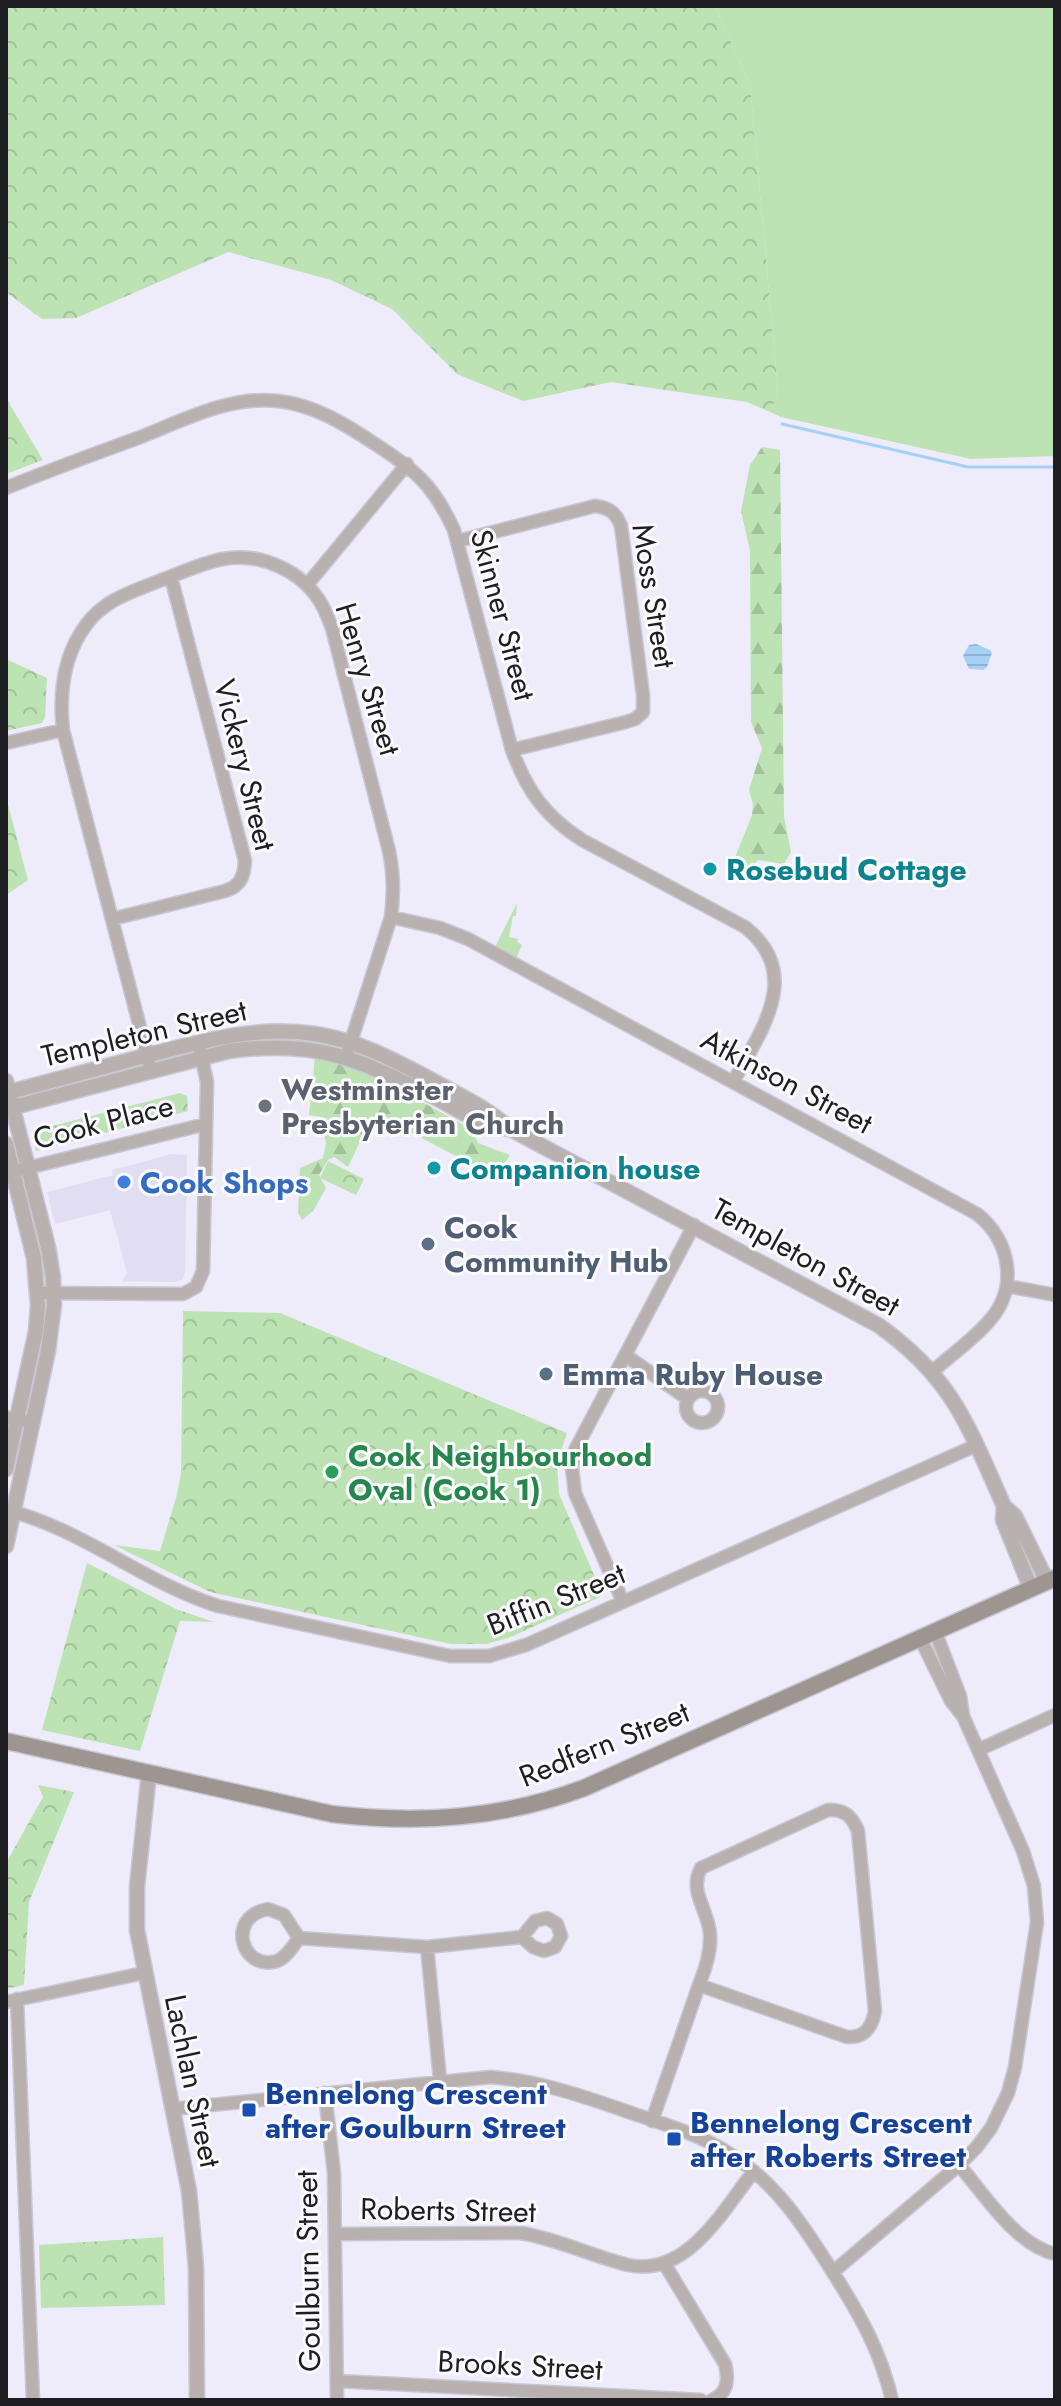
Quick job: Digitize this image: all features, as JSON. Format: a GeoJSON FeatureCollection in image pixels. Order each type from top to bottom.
{"type":"FeatureCollection","features":[{"type":"Feature","properties":{"kind":"main road","name":"Redfern Street"},"geometry":{"type":"LineString","coordinates":[[6,1741],[332,1814],[419,1820],[514,1809],[584,1788],[1051,1580]]}},
{"type":"Feature","properties":{"kind":"street","name":"Skinner Street"},"geometry":{"type":"LineString","coordinates":[[6,488],[214,409],[252,400],[278,400],[316,410],[407,464],[437,498],[458,541],[512,750],[532,794],[564,828],[745,927],[761,942],[772,963],[775,980],[773,1005],[733,1082]]}},
{"type":"Feature","properties":{"kind":"street"},"geometry":{"type":"LineString","coordinates":[[307,585],[407,464]]}},
{"type":"Feature","properties":{"kind":"street","name":"Moss Street"},"geometry":{"type":"LineString","coordinates":[[458,541],[595,506],[606,507],[613,512],[621,526],[643,712],[626,722],[512,750]]}},
{"type":"Feature","properties":{"kind":"street","name":"Henry Street"},"geometry":{"type":"LineString","coordinates":[[150,1063],[63,730],[61,707],[64,673],[75,641],[102,607],[118,597],[216,560],[244,557],[273,563],[291,572],[307,585],[322,605],[332,628],[386,836],[393,873],[391,917],[349,1049]]}},
{"type":"Feature","properties":{"kind":"street","name":"Vickery Street"},"geometry":{"type":"LineString","coordinates":[[112,919],[231,889],[237,886],[244,873],[245,861],[171,577]]}},
{"type":"Feature","properties":{"kind":"street"},"geometry":{"type":"LineString","coordinates":[[6,743],[63,730]]}},
{"type":"Feature","properties":{"kind":"street","name":"Atkinson Street"},"geometry":{"type":"LineString","coordinates":[[391,917],[440,928],[468,939],[977,1214],[989,1223],[1002,1244],[1007,1260],[1007,1286]]}},
{"type":"Feature","properties":{"kind":"street","name":"Templeton Street"},"geometry":{"type":"LineString","coordinates":[[8,1096],[200,1050],[262,1046],[349,1049],[384,1072],[487,1125],[510,1129],[694,1225],[878,1325],[901,1341],[933,1371],[957,1405],[1004,1506],[1015,1516],[1051,1580]]}},
{"type":"Feature","properties":{"kind":"street"},"geometry":{"type":"LineString","coordinates":[[38,1293],[183,1294],[196,1287],[203,1271],[207,1082],[200,1050]]}},
{"type":"Feature","properties":{"kind":"street"},"geometry":{"type":"LineString","coordinates":[[6,1546],[10,1511],[33,1423],[51,1333],[54,1293],[48,1247],[8,1096]]}},
{"type":"Feature","properties":{"kind":"street","name":"Cook Place"},"geometry":{"type":"LineString","coordinates":[[13,1172],[206,1124]]}},
{"type":"Feature","properties":{"kind":"street"},"geometry":{"type":"LineString","coordinates":[[6,1144],[34,1258],[38,1293],[36,1331],[11,1418],[6,1469]]}},
{"type":"Feature","properties":{"kind":"street"},"geometry":{"type":"LineString","coordinates":[[623,1602],[575,1493],[574,1452],[694,1225]]}},
{"type":"Feature","properties":{"kind":"street"},"geometry":{"type":"LineString","coordinates":[[933,1371],[989,1321],[999,1309],[1007,1286],[1055,1295]]}},
{"type":"Feature","properties":{"kind":"street"},"geometry":{"type":"LineString","coordinates":[[625,1355],[688,1399]]}},
{"type":"Feature","properties":{"kind":"street"},"geometry":{"type":"LineString","coordinates":[[11,1418],[33,1423]]}},
{"type":"Feature","properties":{"kind":"street","name":"Biffin Street"},"geometry":{"type":"LineString","coordinates":[[10,1511],[41,1521],[195,1599],[218,1606],[463,1657],[489,1656],[514,1650],[977,1445]]}},
{"type":"Feature","properties":{"kind":"street","name":"Templeton Street"},"geometry":{"type":"LineString","coordinates":[[1004,1506],[1003,1520],[1031,1589]]}},
{"type":"Feature","properties":{"kind":"street"},"geometry":{"type":"LineString","coordinates":[[833,2272],[959,2165],[991,2128],[1008,2093],[1015,2067],[1037,1922],[1031,1874],[963,1716],[951,1701],[927,1635]]}},
{"type":"Feature","properties":{"kind":"street"},"geometry":{"type":"LineString","coordinates":[[978,1750],[1055,1715]]}},
{"type":"Feature","properties":{"kind":"street","name":"Lachlan Street"},"geometry":{"type":"LineString","coordinates":[[149,1773],[136,1916],[144,1973],[194,2228],[197,2400]]}},
{"type":"Feature","properties":{"kind":"street"},"geometry":{"type":"LineString","coordinates":[[652,2121],[710,1948],[707,1918],[695,1887],[701,1868],[828,1810],[839,1810],[849,1816],[858,1831],[875,2011],[869,2028],[855,2037],[847,2037],[699,1985]]}},
{"type":"Feature","properties":{"kind":"street"},"geometry":{"type":"LineString","coordinates":[[268,1909],[284,1915],[299,1938],[285,1956],[266,1962],[248,1953],[242,1934],[250,1916],[268,1909]]}},
{"type":"Feature","properties":{"kind":"street"},"geometry":{"type":"LineString","coordinates":[[299,1938],[427,1947],[522,1937]]}},
{"type":"Feature","properties":{"kind":"street"},"geometry":{"type":"LineString","coordinates":[[427,1947],[440,2080]]}},
{"type":"Feature","properties":{"kind":"street"},"geometry":{"type":"LineString","coordinates":[[33,2400],[12,2001],[144,1973]]}},
{"type":"Feature","properties":{"kind":"street"},"geometry":{"type":"LineString","coordinates":[[172,2109],[491,2077],[520,2079],[564,2090],[713,2144],[754,2171],[783,2198],[800,2220],[875,2344],[892,2400]]}},
{"type":"Feature","properties":{"kind":"street","name":"Goulburn Street"},"geometry":{"type":"LineString","coordinates":[[325,2093],[334,2173],[337,2400]]}},
{"type":"Feature","properties":{"kind":"street"},"geometry":{"type":"LineString","coordinates":[[959,2165],[1029,2244],[1055,2254]]}},
{"type":"Feature","properties":{"kind":"street"},"geometry":{"type":"LineString","coordinates":[[712,2400],[720,2396],[726,2387],[728,2376],[725,2364],[664,2263],[686,2252],[699,2240],[754,2171]]}},
{"type":"Feature","properties":{"kind":"street","name":"Roberts Street"},"geometry":{"type":"LineString","coordinates":[[335,2234],[521,2233],[545,2237],[629,2265],[664,2263]]}},
{"type":"Feature","properties":{"kind":"street","name":"Brooks Street"},"geometry":{"type":"LineString","coordinates":[[337,2381],[701,2400]]}},
{"type":"Feature","properties":{"kind":"shaded area"},"geometry":{"type":"Polygon","coordinates":[[[172,1154],[187,1155],[185,1273],[182,1280],[176,1282],[122,1281],[127,1273],[110,1210],[55,1224],[47,1192],[113,1175],[112,1170],[172,1154]]]}},
{"type":"Feature","properties":{"kind":"green space"},"geometry":{"type":"Polygon","coordinates":[[[6,6],[715,6],[750,85],[778,392],[770,412],[747,402],[611,382],[523,401],[457,374],[392,309],[331,280],[228,252],[76,318],[42,319],[6,292],[6,6]]]}},
{"type":"Feature","properties":{"kind":"green space"},"geometry":{"type":"Polygon","coordinates":[[[715,6],[1055,6],[1055,456],[971,459],[770,412],[778,392],[750,85],[715,6]]]}},
{"type":"Feature","properties":{"kind":"green space"},"geometry":{"type":"Polygon","coordinates":[[[6,398],[43,460],[6,474],[6,398]]]}},
{"type":"Feature","properties":{"kind":"green space"},"geometry":{"type":"Polygon","coordinates":[[[762,447],[780,450],[784,817],[791,852],[784,864],[758,860],[748,871],[732,865],[752,815],[749,790],[762,748],[751,722],[750,551],[741,511],[750,465],[762,447]]]}},
{"type":"Feature","properties":{"kind":"green space"},"geometry":{"type":"Polygon","coordinates":[[[6,659],[47,678],[42,723],[6,731],[6,659]]]}},
{"type":"Feature","properties":{"kind":"green space"},"geometry":{"type":"Polygon","coordinates":[[[6,797],[28,880],[6,895],[6,797]]]}},
{"type":"Feature","properties":{"kind":"green space"},"geometry":{"type":"Polygon","coordinates":[[[517,903],[509,937],[518,939],[517,942],[522,945],[516,959],[494,949],[517,903]]]}},
{"type":"Feature","properties":{"kind":"green space"},"geometry":{"type":"Polygon","coordinates":[[[315,1057],[336,1062],[396,1088],[472,1129],[478,1143],[510,1155],[496,1177],[412,1133],[372,1116],[348,1167],[334,1157],[328,1160],[319,1175],[326,1188],[313,1211],[302,1220],[298,1213],[300,1168],[323,1158],[326,1143],[320,1117],[309,1115],[315,1057]]]}},
{"type":"Feature","properties":{"kind":"green space"},"geometry":{"type":"Polygon","coordinates":[[[180,1093],[187,1096],[188,1111],[36,1151],[33,1137],[37,1130],[180,1093]]]}},
{"type":"Feature","properties":{"kind":"green space"},"geometry":{"type":"Polygon","coordinates":[[[328,1161],[364,1179],[356,1195],[320,1178],[328,1161]]]}},
{"type":"Feature","properties":{"kind":"green space"},"geometry":{"type":"Polygon","coordinates":[[[183,1311],[280,1313],[567,1433],[557,1463],[559,1494],[601,1591],[600,1597],[508,1638],[486,1644],[451,1644],[210,1592],[114,1545],[160,1551],[176,1498],[181,1473],[183,1311]]]}},
{"type":"Feature","properties":{"kind":"green space"},"geometry":{"type":"Polygon","coordinates":[[[87,1563],[176,1609],[214,1622],[180,1621],[140,1751],[42,1730],[87,1563]]]}},
{"type":"Feature","properties":{"kind":"green space"},"geometry":{"type":"Polygon","coordinates":[[[38,1785],[74,1792],[29,1902],[24,1985],[6,1989],[6,1863],[43,1797],[38,1785]]]}},
{"type":"Feature","properties":{"kind":"green space"},"geometry":{"type":"Polygon","coordinates":[[[163,2237],[165,2305],[41,2308],[39,2245],[163,2237]]]}},
{"type":"Feature","properties":{"kind":"water"},"geometry":{"type":"Polygon","coordinates":[[[976,644],[992,653],[983,670],[969,669],[963,656],[969,645],[976,644]]]}},
{"type":"Feature","properties":{"kind":"waterway"},"geometry":{"type":"LineString","coordinates":[[782,424],[968,467],[1055,467]]}},
{"type":"Feature","properties":{"kind":"place","name":"Rosebud Cottage"},"geometry":{"type":"Point","coordinates":[710,869]}},
{"type":"Feature","properties":{"kind":"place","name":"Westminster Presbyterian Church"},"geometry":{"type":"Point","coordinates":[265,1106]}},
{"type":"Feature","properties":{"kind":"place","name":"Companion house"},"geometry":{"type":"Point","coordinates":[434,1168]}},
{"type":"Feature","properties":{"kind":"place","name":"Cook Shops"},"geometry":{"type":"Point","coordinates":[124,1182]}},
{"type":"Feature","properties":{"kind":"place","name":"Cook Community Hub"},"geometry":{"type":"Point","coordinates":[428,1244]}},
{"type":"Feature","properties":{"kind":"place","name":"Emma Ruby House"},"geometry":{"type":"Point","coordinates":[546,1374]}},
{"type":"Feature","properties":{"kind":"place","name":"Cook Neighbourhood Oval (Cook 1)"},"geometry":{"type":"Point","coordinates":[332,1472]}},
{"type":"Feature","properties":{"kind":"place","name":"Bennelong Crescent after Goulburn Street"},"geometry":{"type":"Point","coordinates":[249,2110]}},
{"type":"Feature","properties":{"kind":"place","name":"Bennelong Crescent after Roberts Street"},"geometry":{"type":"Point","coordinates":[674,2139]}}]}
